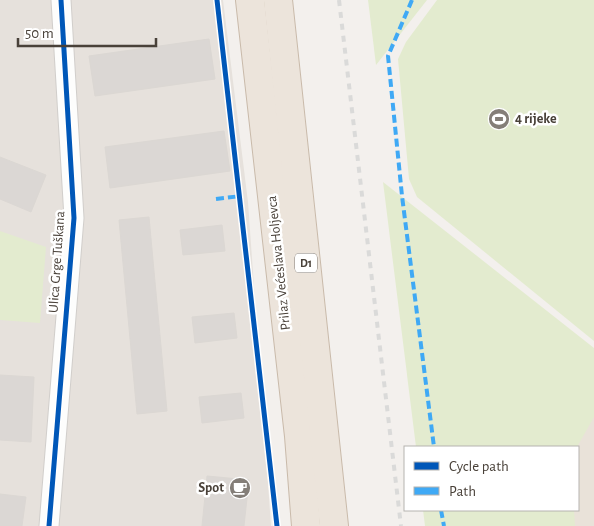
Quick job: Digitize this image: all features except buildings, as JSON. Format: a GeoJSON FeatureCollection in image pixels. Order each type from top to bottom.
{"type":"FeatureCollection","features":[{"type":"Feature","properties":{"kind":"highway","name":"Prilaz Većeslava Holjevca"},"geometry":{"type":"LineString","coordinates":[[250,0],[299,436],[306,526]]}},
{"type":"Feature","properties":{"kind":"highway","name":"Prilaz Većeslava Holjevca"},"geometry":{"type":"LineString","coordinates":[[278,0],[334,526]]}},
{"type":"Feature","properties":{"kind":"street","name":"Ulica Grge Tuškana"},"geometry":{"type":"LineString","coordinates":[[49,526],[74,218],[62,0]]}},
{"type":"Feature","properties":{"kind":"shaded area"},"geometry":{"type":"Polygon","coordinates":[[[0,0],[223,0],[248,202],[271,526],[0,526],[0,0]]]}},
{"type":"Feature","properties":{"kind":"shaded area"},"geometry":{"type":"Polygon","coordinates":[[[594,385],[594,526],[556,526],[553,511],[579,511],[579,446],[557,446],[594,385]]]}},
{"type":"Feature","properties":{"kind":"green space"},"geometry":{"type":"Polygon","coordinates":[[[368,0],[427,0],[376,65],[368,0]]]}},
{"type":"Feature","properties":{"kind":"green space","name":"4 rijeke"},"geometry":{"type":"Polygon","coordinates":[[[437,0],[594,0],[594,341],[417,197],[409,179],[398,59],[406,42],[437,0]]]}},
{"type":"Feature","properties":{"kind":"green space"},"geometry":{"type":"Polygon","coordinates":[[[383,182],[594,348],[594,417],[578,446],[416,446],[383,182]]]}},
{"type":"Feature","properties":{"kind":"green space"},"geometry":{"type":"Polygon","coordinates":[[[0,231],[46,247],[40,323],[0,320],[0,231]]]}},
{"type":"Feature","properties":{"kind":"green space"},"geometry":{"type":"Polygon","coordinates":[[[423,511],[574,511],[575,526],[425,526],[423,511]]]}},
{"type":"Feature","properties":{"kind":"railway"},"geometry":{"type":"LineString","coordinates":[[339,0],[401,526]]}},
{"type":"Feature","properties":{"kind":"marked path"},"geometry":{"type":"LineString","coordinates":[[412,0],[388,56],[402,196],[434,446]]}},
{"type":"Feature","properties":{"kind":"marked path"},"geometry":{"type":"LineString","coordinates":[[216,199],[241,196]]}},
{"type":"Feature","properties":{"kind":"marked path"},"geometry":{"type":"LineString","coordinates":[[441,511],[444,526]]}},
{"type":"Feature","properties":{"kind":"cycle path"},"geometry":{"type":"LineString","coordinates":[[49,526],[74,218],[61,0]]}},
{"type":"Feature","properties":{"kind":"cycle path"},"geometry":{"type":"LineString","coordinates":[[217,0],[277,526]]}},
{"type":"Feature","properties":{"kind":"place","name":"4 rijeke"},"geometry":{"type":"Point","coordinates":[499,119]}},
{"type":"Feature","properties":{"kind":"place","name":"Spot"},"geometry":{"type":"Point","coordinates":[240,488]}}]}
